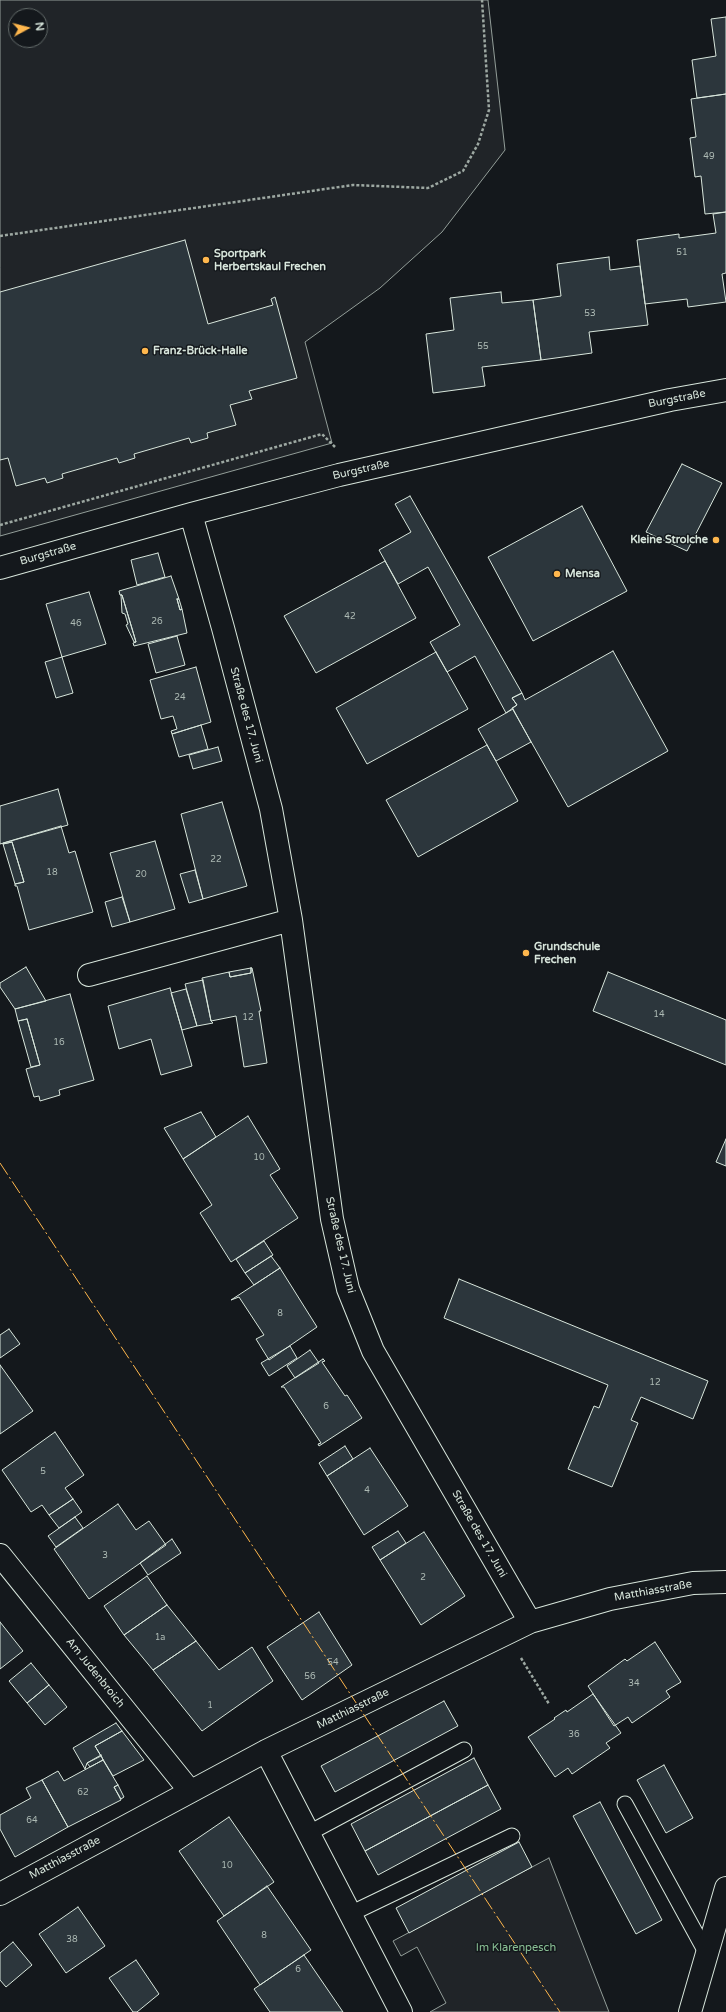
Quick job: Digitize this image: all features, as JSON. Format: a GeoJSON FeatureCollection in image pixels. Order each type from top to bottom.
{"type":"FeatureCollection","features":[{"type":"Feature","properties":{"kind":"street","name":"Burgstraße"},"geometry":{"type":"LineString","coordinates":[[0,568],[191,514],[339,475],[670,400],[726,390]]}},
{"type":"Feature","properties":{"kind":"street","name":"Straße des 17. Juni"},"geometry":{"type":"LineString","coordinates":[[191,514],[271,809],[290,920],[332,1220],[348,1289],[373,1351],[530,1622]]}},
{"type":"Feature","properties":{"kind":"street"},"geometry":{"type":"LineString","coordinates":[[89,975],[290,920]]}},
{"type":"Feature","properties":{"kind":"street","name":"Am Judenbroich"},"geometry":{"type":"LineString","coordinates":[[0,1555],[190,1791]]}},
{"type":"Feature","properties":{"kind":"street","name":"Matthiasstraße"},"geometry":{"type":"LineString","coordinates":[[0,1894],[266,1751],[530,1622],[610,1599],[693,1584],[726,1582]]}},
{"type":"Feature","properties":{"kind":"street"},"geometry":{"type":"LineString","coordinates":[[266,1751],[401,2012]]}},
{"type":"Feature","properties":{"kind":"street"},"geometry":{"type":"LineString","coordinates":[[690,2012],[726,1888]]}},
{"type":"Feature","properties":{"kind":"lane"},"geometry":{"type":"LineString","coordinates":[[309,1833],[464,1750]]}},
{"type":"Feature","properties":{"kind":"lane"},"geometry":{"type":"LineString","coordinates":[[625,1804],[707,1954]]}},
{"type":"Feature","properties":{"kind":"lane"},"geometry":{"type":"LineString","coordinates":[[350,1914],[512,1836]]}},
{"type":"Feature","properties":{"kind":"path"},"geometry":{"type":"LineString","coordinates":[[0,236],[352,185],[428,188],[463,171],[478,144],[489,110],[482,0]]}},
{"type":"Feature","properties":{"kind":"path"},"geometry":{"type":"LineString","coordinates":[[507,1633],[549,1704]]}},
{"type":"Feature","properties":{"kind":"green space","name":"Sportpark Herbertskaul Frechen"},"geometry":{"type":"Polygon","coordinates":[[[0,0],[488,0],[505,150],[442,232],[380,288],[305,342],[332,443],[0,536],[0,0]]]}},
{"type":"Feature","properties":{"kind":"green space","name":"Im Klarenpesch"},"geometry":{"type":"Polygon","coordinates":[[[549,1858],[609,2012],[430,2012],[446,2003],[417,1947],[401,1956],[393,1941],[549,1858]]]}},
{"type":"Feature","properties":{"kind":"building"},"geometry":{"type":"Polygon","coordinates":[[[726,17],[726,94],[697,98],[692,60],[716,56],[711,19],[726,17]]]}},
{"type":"Feature","properties":{"kind":"building"},"geometry":{"type":"Polygon","coordinates":[[[726,94],[726,212],[705,214],[701,176],[695,177],[690,138],[696,137],[691,99],[726,94]]]}},
{"type":"Feature","properties":{"kind":"building"},"geometry":{"type":"Polygon","coordinates":[[[726,212],[726,273],[722,274],[726,302],[688,307],[687,299],[645,304],[637,240],[679,234],[679,238],[716,233],[713,214],[726,212]]]}},
{"type":"Feature","properties":{"kind":"building","name":"Franz-Brück-Halle"},"geometry":{"type":"Polygon","coordinates":[[[185,240],[208,324],[273,305],[271,299],[275,297],[297,378],[249,391],[252,399],[230,405],[236,425],[207,433],[208,438],[191,443],[189,438],[134,454],[135,458],[119,463],[117,458],[62,474],[63,478],[47,483],[45,478],[16,486],[8,458],[0,460],[0,292],[185,240]]]}},
{"type":"Feature","properties":{"kind":"building"},"geometry":{"type":"Polygon","coordinates":[[[609,257],[610,270],[640,266],[648,325],[589,332],[592,353],[541,360],[533,300],[561,296],[557,264],[609,257]]]}},
{"type":"Feature","properties":{"kind":"building"},"geometry":{"type":"Polygon","coordinates":[[[501,292],[502,303],[533,300],[541,360],[482,367],[485,386],[433,393],[426,334],[454,330],[450,298],[501,292]]]}},
{"type":"Feature","properties":{"kind":"building"},"geometry":{"type":"Polygon","coordinates":[[[682,464],[722,483],[687,551],[646,532],[682,464]]]}},
{"type":"Feature","properties":{"kind":"building"},"geometry":{"type":"Polygon","coordinates":[[[410,496],[522,693],[512,698],[517,705],[506,713],[475,656],[447,672],[430,642],[460,625],[428,567],[398,584],[379,550],[411,532],[395,504],[410,496]]]}},
{"type":"Feature","properties":{"kind":"building","name":"Mensa"},"geometry":{"type":"Polygon","coordinates":[[[582,506],[627,591],[533,641],[488,557],[582,506]]]}},
{"type":"Feature","properties":{"kind":"building"},"geometry":{"type":"Polygon","coordinates":[[[158,553],[165,577],[137,585],[131,560],[158,553]]]}},
{"type":"Feature","properties":{"kind":"building"},"geometry":{"type":"Polygon","coordinates":[[[385,561],[416,618],[316,673],[284,616],[385,561]]]}},
{"type":"Feature","properties":{"kind":"building"},"geometry":{"type":"Polygon","coordinates":[[[171,576],[179,599],[177,599],[180,610],[182,609],[187,633],[134,646],[133,643],[136,642],[122,595],[120,595],[119,591],[171,576]]]}},
{"type":"Feature","properties":{"kind":"building"},"geometry":{"type":"Polygon","coordinates":[[[89,592],[106,644],[62,657],[46,604],[89,592]]]}},
{"type":"Feature","properties":{"kind":"building"},"geometry":{"type":"Polygon","coordinates":[[[121,595],[136,642],[134,642],[126,625],[128,624],[125,614],[122,613],[121,595]]]}},
{"type":"Feature","properties":{"kind":"building"},"geometry":{"type":"Polygon","coordinates":[[[177,599],[179,599],[182,609],[180,610],[177,599]]]}},
{"type":"Feature","properties":{"kind":"building"},"geometry":{"type":"Polygon","coordinates":[[[177,636],[185,665],[156,673],[148,644],[177,636]]]}},
{"type":"Feature","properties":{"kind":"building"},"geometry":{"type":"Polygon","coordinates":[[[613,651],[668,751],[568,807],[512,708],[517,705],[512,698],[522,693],[525,700],[613,651]]]}},
{"type":"Feature","properties":{"kind":"building"},"geometry":{"type":"Polygon","coordinates":[[[436,652],[468,709],[367,764],[336,708],[436,652]]]}},
{"type":"Feature","properties":{"kind":"building"},"geometry":{"type":"Polygon","coordinates":[[[62,657],[73,693],[56,698],[45,662],[62,657]]]}},
{"type":"Feature","properties":{"kind":"building"},"geometry":{"type":"Polygon","coordinates":[[[196,667],[211,722],[172,734],[171,731],[177,729],[173,716],[161,719],[150,680],[196,667]]]}},
{"type":"Feature","properties":{"kind":"building"},"geometry":{"type":"Polygon","coordinates":[[[513,709],[531,742],[496,761],[478,729],[513,709]]]}},
{"type":"Feature","properties":{"kind":"building"},"geometry":{"type":"Polygon","coordinates":[[[201,725],[208,749],[179,757],[172,734],[201,725]]]}},
{"type":"Feature","properties":{"kind":"building"},"geometry":{"type":"Polygon","coordinates":[[[487,745],[518,801],[418,857],[386,800],[487,745]]]}},
{"type":"Feature","properties":{"kind":"building"},"geometry":{"type":"Polygon","coordinates":[[[218,747],[222,761],[193,769],[189,755],[218,747]]]}},
{"type":"Feature","properties":{"kind":"building"},"geometry":{"type":"Polygon","coordinates":[[[58,789],[68,825],[0,844],[0,806],[58,789]]]}},
{"type":"Feature","properties":{"kind":"building"},"geometry":{"type":"Polygon","coordinates":[[[222,802],[247,886],[203,899],[181,814],[222,802]]]}},
{"type":"Feature","properties":{"kind":"building"},"geometry":{"type":"Polygon","coordinates":[[[61,826],[69,853],[75,851],[93,912],[29,930],[17,886],[15,886],[15,884],[24,882],[12,842],[3,843],[61,826]]]}},
{"type":"Feature","properties":{"kind":"building"},"geometry":{"type":"Polygon","coordinates":[[[155,841],[175,909],[130,922],[110,853],[155,841]]]}},
{"type":"Feature","properties":{"kind":"building"},"geometry":{"type":"Polygon","coordinates":[[[12,842],[24,882],[15,884],[3,844],[12,842]]]}},
{"type":"Feature","properties":{"kind":"building"},"geometry":{"type":"Polygon","coordinates":[[[195,870],[203,899],[189,903],[180,874],[195,870]]]}},
{"type":"Feature","properties":{"kind":"building"},"geometry":{"type":"Polygon","coordinates":[[[122,897],[130,922],[112,927],[105,902],[122,897]]]}},
{"type":"Feature","properties":{"kind":"building"},"geometry":{"type":"Polygon","coordinates":[[[26,967],[46,1001],[15,1009],[0,987],[0,983],[26,967]]]}},
{"type":"Feature","properties":{"kind":"building"},"geometry":{"type":"Polygon","coordinates":[[[251,968],[251,973],[230,977],[229,972],[251,968]]]}},
{"type":"Feature","properties":{"kind":"building"},"geometry":{"type":"Polygon","coordinates":[[[251,968],[261,1011],[259,1011],[267,1063],[244,1067],[236,1016],[211,1021],[202,978],[229,972],[230,977],[251,973],[251,968]]]}},
{"type":"Feature","properties":{"kind":"building"},"geometry":{"type":"Polygon","coordinates":[[[608,972],[726,1020],[726,1065],[593,1011],[608,972]]]}},
{"type":"Feature","properties":{"kind":"building"},"geometry":{"type":"Polygon","coordinates":[[[203,980],[211,1021],[213,1023],[197,1026],[185,984],[203,980]]]}},
{"type":"Feature","properties":{"kind":"building"},"geometry":{"type":"Polygon","coordinates":[[[170,988],[192,1066],[161,1075],[151,1039],[119,1049],[108,1006],[170,988]]]}},
{"type":"Feature","properties":{"kind":"building"},"geometry":{"type":"Polygon","coordinates":[[[186,989],[197,1026],[182,1030],[171,993],[186,989]]]}},
{"type":"Feature","properties":{"kind":"building"},"geometry":{"type":"Polygon","coordinates":[[[70,994],[94,1080],[59,1090],[60,1095],[40,1101],[39,1096],[34,1097],[26,1069],[40,1065],[27,1019],[18,1021],[15,1009],[70,994]]]}},
{"type":"Feature","properties":{"kind":"building"},"geometry":{"type":"Polygon","coordinates":[[[27,1019],[40,1065],[31,1067],[18,1021],[27,1019]]]}},
{"type":"Feature","properties":{"kind":"building"},"geometry":{"type":"Polygon","coordinates":[[[201,1112],[216,1137],[183,1159],[164,1128],[201,1112]]]}},
{"type":"Feature","properties":{"kind":"building"},"geometry":{"type":"Polygon","coordinates":[[[248,1116],[280,1169],[270,1175],[298,1218],[231,1262],[200,1213],[212,1205],[183,1159],[248,1116]]]}},
{"type":"Feature","properties":{"kind":"building"},"geometry":{"type":"Polygon","coordinates":[[[726,1139],[726,1166],[716,1162],[726,1139]]]}},
{"type":"Feature","properties":{"kind":"building"},"geometry":{"type":"Polygon","coordinates":[[[264,1241],[273,1255],[245,1273],[236,1259],[264,1241]]]}},
{"type":"Feature","properties":{"kind":"building"},"geometry":{"type":"Polygon","coordinates":[[[271,1256],[280,1268],[254,1285],[245,1273],[271,1256]]]}},
{"type":"Feature","properties":{"kind":"building"},"geometry":{"type":"Polygon","coordinates":[[[280,1268],[317,1327],[269,1360],[256,1339],[264,1335],[239,1297],[231,1300],[280,1268]]]}},
{"type":"Feature","properties":{"kind":"building"},"geometry":{"type":"Polygon","coordinates":[[[459,1279],[708,1381],[693,1419],[641,1397],[631,1420],[638,1423],[612,1487],[568,1469],[594,1406],[599,1408],[608,1385],[444,1318],[459,1279]]]}},
{"type":"Feature","properties":{"kind":"building"},"geometry":{"type":"Polygon","coordinates":[[[9,1329],[20,1344],[0,1358],[0,1335],[9,1329]]]}},
{"type":"Feature","properties":{"kind":"building"},"geometry":{"type":"Polygon","coordinates":[[[290,1346],[297,1358],[269,1376],[261,1363],[290,1346]]]}},
{"type":"Feature","properties":{"kind":"building"},"geometry":{"type":"Polygon","coordinates":[[[310,1350],[319,1363],[295,1378],[287,1366],[310,1350]]]}},
{"type":"Feature","properties":{"kind":"building"},"geometry":{"type":"Polygon","coordinates":[[[323,1359],[325,1361],[322,1362],[362,1418],[319,1446],[318,1444],[321,1443],[284,1387],[281,1387],[323,1359]]]}},
{"type":"Feature","properties":{"kind":"building"},"geometry":{"type":"Polygon","coordinates":[[[0,1365],[33,1411],[0,1434],[0,1365]]]}},
{"type":"Feature","properties":{"kind":"building"},"geometry":{"type":"Polygon","coordinates":[[[55,1432],[84,1475],[65,1488],[73,1499],[49,1515],[42,1505],[31,1512],[2,1470],[55,1432]]]}},
{"type":"Feature","properties":{"kind":"building"},"geometry":{"type":"Polygon","coordinates":[[[345,1446],[353,1459],[327,1476],[319,1463],[345,1446]]]}},
{"type":"Feature","properties":{"kind":"building"},"geometry":{"type":"Polygon","coordinates":[[[370,1448],[408,1506],[364,1535],[327,1476],[370,1448]]]}},
{"type":"Feature","properties":{"kind":"building"},"geometry":{"type":"Polygon","coordinates":[[[73,1499],[82,1512],[59,1528],[49,1515],[73,1499]]]}},
{"type":"Feature","properties":{"kind":"building"},"geometry":{"type":"Polygon","coordinates":[[[118,1504],[136,1530],[149,1521],[166,1545],[89,1599],[54,1549],[118,1504]]]}},
{"type":"Feature","properties":{"kind":"building"},"geometry":{"type":"Polygon","coordinates":[[[75,1517],[83,1528],[56,1547],[48,1536],[75,1517]]]}},
{"type":"Feature","properties":{"kind":"building"},"geometry":{"type":"Polygon","coordinates":[[[398,1531],[406,1543],[380,1560],[372,1547],[398,1531]]]}},
{"type":"Feature","properties":{"kind":"building"},"geometry":{"type":"Polygon","coordinates":[[[424,1532],[465,1596],[421,1625],[380,1560],[424,1532]]]}},
{"type":"Feature","properties":{"kind":"building"},"geometry":{"type":"Polygon","coordinates":[[[172,1539],[181,1553],[148,1575],[140,1563],[172,1539]]]}},
{"type":"Feature","properties":{"kind":"building"},"geometry":{"type":"Polygon","coordinates":[[[147,1576],[167,1605],[124,1635],[104,1606],[147,1576]]]}},
{"type":"Feature","properties":{"kind":"building"},"geometry":{"type":"Polygon","coordinates":[[[167,1605],[196,1641],[153,1670],[124,1635],[167,1605]]]}},
{"type":"Feature","properties":{"kind":"building"},"geometry":{"type":"Polygon","coordinates":[[[319,1612],[352,1665],[302,1700],[267,1647],[319,1612]]]}},
{"type":"Feature","properties":{"kind":"building"},"geometry":{"type":"Polygon","coordinates":[[[0,1622],[23,1651],[0,1669],[0,1622]]]}},
{"type":"Feature","properties":{"kind":"building"},"geometry":{"type":"Polygon","coordinates":[[[196,1641],[219,1670],[252,1647],[273,1681],[202,1731],[153,1670],[196,1641]]]}},
{"type":"Feature","properties":{"kind":"building"},"geometry":{"type":"Polygon","coordinates":[[[655,1642],[681,1682],[666,1691],[670,1697],[632,1723],[628,1717],[614,1726],[588,1686],[625,1659],[627,1661],[655,1642]]]}},
{"type":"Feature","properties":{"kind":"building"},"geometry":{"type":"Polygon","coordinates":[[[31,1663],[49,1685],[27,1703],[9,1681],[31,1663]]]}},
{"type":"Feature","properties":{"kind":"building"},"geometry":{"type":"Polygon","coordinates":[[[49,1685],[67,1707],[45,1725],[27,1703],[49,1685]]]}},
{"type":"Feature","properties":{"kind":"building"},"geometry":{"type":"Polygon","coordinates":[[[593,1694],[621,1733],[606,1743],[610,1748],[572,1774],[568,1768],[555,1777],[528,1737],[566,1710],[567,1712],[593,1694]]]}},
{"type":"Feature","properties":{"kind":"building"},"geometry":{"type":"Polygon","coordinates":[[[444,1701],[458,1726],[335,1792],[321,1766],[444,1701]]]}},
{"type":"Feature","properties":{"kind":"building"},"geometry":{"type":"Polygon","coordinates":[[[116,1723],[122,1731],[95,1746],[101,1756],[87,1763],[85,1769],[73,1748],[116,1723]]]}},
{"type":"Feature","properties":{"kind":"building"},"geometry":{"type":"Polygon","coordinates":[[[122,1731],[144,1760],[113,1776],[95,1746],[122,1731]]]}},
{"type":"Feature","properties":{"kind":"building"},"geometry":{"type":"Polygon","coordinates":[[[101,1755],[103,1760],[90,1767],[87,1763],[101,1755]]]}},
{"type":"Feature","properties":{"kind":"building"},"geometry":{"type":"Polygon","coordinates":[[[474,1758],[488,1785],[365,1851],[351,1824],[474,1758]]]}},
{"type":"Feature","properties":{"kind":"building"},"geometry":{"type":"Polygon","coordinates":[[[103,1760],[118,1785],[114,1787],[121,1800],[68,1827],[42,1780],[58,1771],[64,1781],[103,1760]]]}},
{"type":"Feature","properties":{"kind":"building"},"geometry":{"type":"Polygon","coordinates":[[[664,1765],[693,1818],[666,1833],[637,1780],[664,1765]]]}},
{"type":"Feature","properties":{"kind":"building"},"geometry":{"type":"Polygon","coordinates":[[[42,1780],[68,1827],[15,1857],[0,1829],[0,1815],[31,1798],[26,1788],[42,1780]]]}},
{"type":"Feature","properties":{"kind":"building"},"geometry":{"type":"Polygon","coordinates":[[[118,1785],[124,1797],[121,1799],[114,1787],[118,1785]]]}},
{"type":"Feature","properties":{"kind":"building"},"geometry":{"type":"Polygon","coordinates":[[[488,1785],[501,1809],[378,1875],[365,1851],[488,1785]]]}},
{"type":"Feature","properties":{"kind":"building"},"geometry":{"type":"Polygon","coordinates":[[[600,1802],[662,1920],[636,1934],[573,1816],[600,1802]]]}},
{"type":"Feature","properties":{"kind":"building"},"geometry":{"type":"Polygon","coordinates":[[[229,1817],[274,1882],[224,1916],[179,1851],[229,1817]]]}},
{"type":"Feature","properties":{"kind":"building"},"geometry":{"type":"Polygon","coordinates":[[[519,1842],[532,1867],[409,1933],[396,1908],[519,1842]]]}},
{"type":"Feature","properties":{"kind":"building"},"geometry":{"type":"Polygon","coordinates":[[[267,1886],[311,1950],[260,1985],[217,1921],[267,1886]]]}},
{"type":"Feature","properties":{"kind":"building"},"geometry":{"type":"Polygon","coordinates":[[[78,1907],[105,1946],[66,1973],[39,1934],[78,1907]]]}},
{"type":"Feature","properties":{"kind":"building"},"geometry":{"type":"Polygon","coordinates":[[[13,1942],[32,1965],[6,1987],[0,1980],[0,1953],[13,1942]]]}},
{"type":"Feature","properties":{"kind":"building"},"geometry":{"type":"Polygon","coordinates":[[[304,1955],[343,2012],[270,2012],[254,1989],[304,1955]]]}},
{"type":"Feature","properties":{"kind":"building"},"geometry":{"type":"Polygon","coordinates":[[[136,1960],[159,1994],[137,2012],[133,2012],[109,1978],[136,1960]]]}},
{"type":"Feature","properties":{"kind":"power"},"geometry":{"type":"LineString","coordinates":[[0,1163],[560,2012]]}},
{"type":"Feature","properties":{"kind":"place","name":"Sportpark Herbertskaul Frechen"},"geometry":{"type":"Point","coordinates":[206,260]}},
{"type":"Feature","properties":{"kind":"place","name":"Franz-Brück-Halle"},"geometry":{"type":"Point","coordinates":[145,351]}},
{"type":"Feature","properties":{"kind":"place","name":"Kleine Strolche"},"geometry":{"type":"Point","coordinates":[716,540]}},
{"type":"Feature","properties":{"kind":"place","name":"Mensa"},"geometry":{"type":"Point","coordinates":[557,574]}},
{"type":"Feature","properties":{"kind":"place","name":"Grundschule Frechen"},"geometry":{"type":"Point","coordinates":[526,953]}}]}
